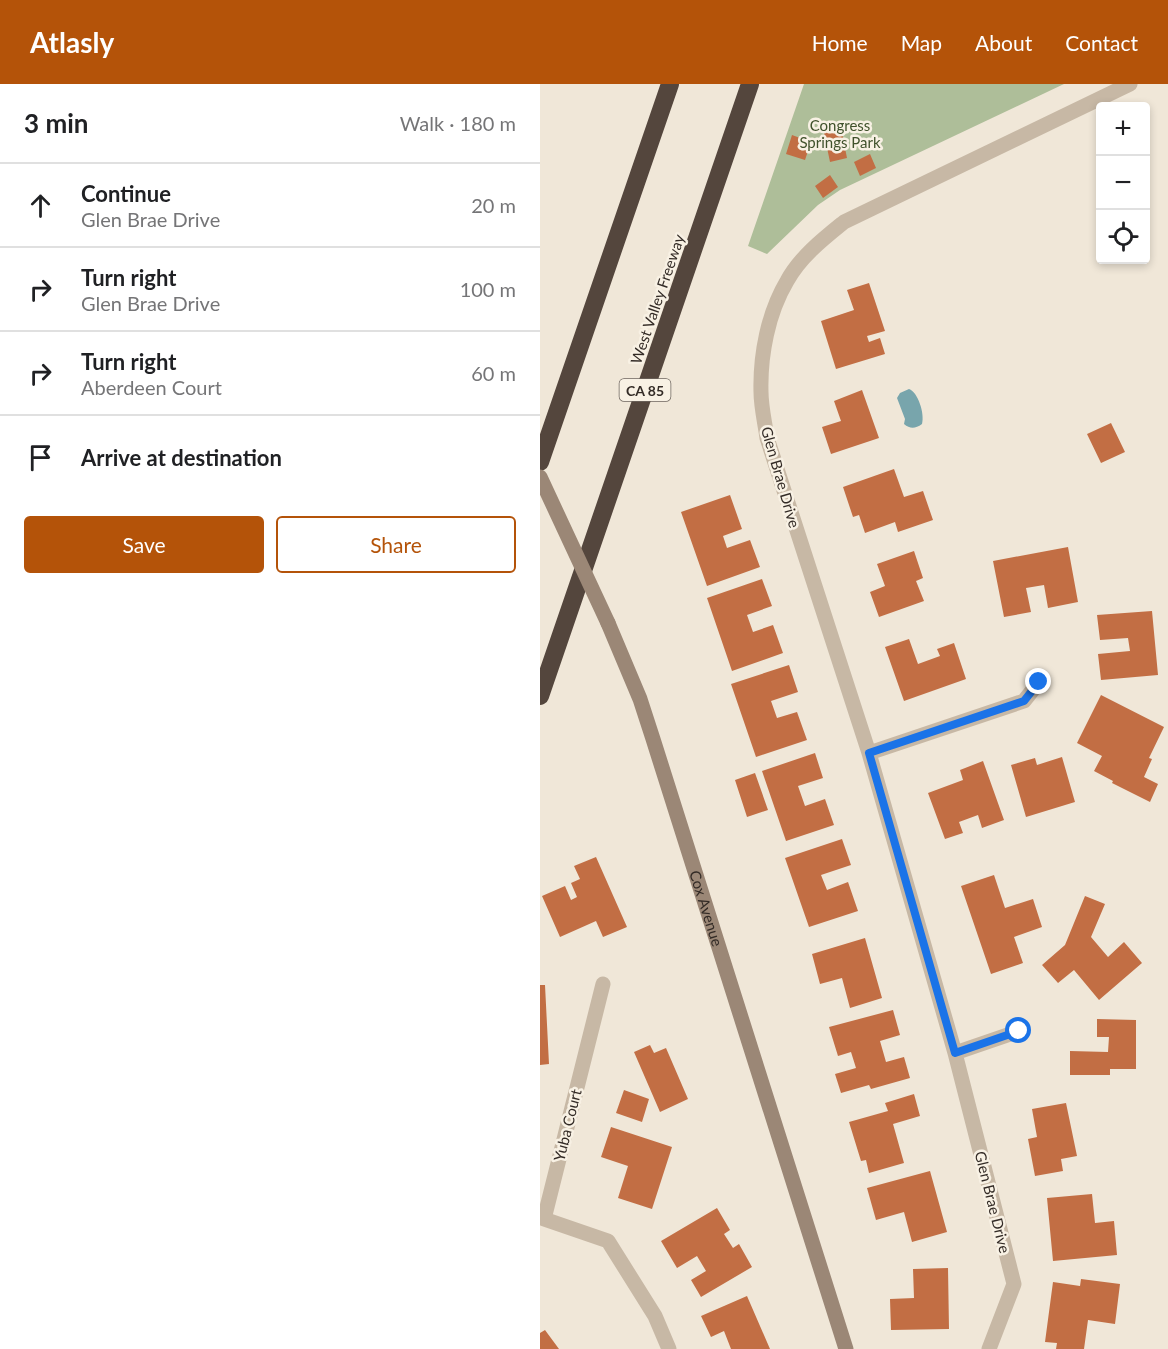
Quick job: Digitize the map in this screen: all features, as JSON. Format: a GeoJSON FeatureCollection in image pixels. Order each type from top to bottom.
{"type":"FeatureCollection","features":[{"type":"Feature","properties":{"kind":"highway"},"geometry":{"type":"LineString","coordinates":[[540,462],[670,84]]}},
{"type":"Feature","properties":{"kind":"highway","name":"West Valley Freeway"},"geometry":{"type":"LineString","coordinates":[[540,696],[750,84]]}},
{"type":"Feature","properties":{"kind":"main road","name":"Cox Avenue"},"geometry":{"type":"LineString","coordinates":[[540,477],[608,623],[640,699],[846,1349]]}},
{"type":"Feature","properties":{"kind":"street","name":"Glen Brae Drive"},"geometry":{"type":"LineString","coordinates":[[989,1349],[1014,1284],[955,1053],[869,753],[767,438],[761,393],[763,352],[775,305],[787,280],[803,259],[844,222],[1130,84]]}},
{"type":"Feature","properties":{"kind":"street"},"geometry":{"type":"LineString","coordinates":[[869,753],[1024,701],[1039,682]]}},
{"type":"Feature","properties":{"kind":"street","name":"Yuba Court"},"geometry":{"type":"LineString","coordinates":[[603,984],[544,1219],[608,1240],[655,1316],[669,1349]]}},
{"type":"Feature","properties":{"kind":"street"},"geometry":{"type":"LineString","coordinates":[[955,1053],[1019,1031]]}},
{"type":"Feature","properties":{"kind":"green space","name":"Congress Springs Park"},"geometry":{"type":"Polygon","coordinates":[[[804,84],[1064,84],[840,190],[818,205],[767,254],[748,246],[804,84]]]}},
{"type":"Feature","properties":{"kind":"water"},"geometry":{"type":"Polygon","coordinates":[[[909,389],[918,399],[922,415],[922,424],[915,428],[904,424],[905,419],[897,398],[900,393],[909,389]]]}},
{"type":"Feature","properties":{"kind":"building"},"geometry":{"type":"Polygon","coordinates":[[[841,128],[847,158],[830,162],[824,133],[841,128]]]}},
{"type":"Feature","properties":{"kind":"building"},"geometry":{"type":"Polygon","coordinates":[[[792,135],[811,142],[805,160],[786,154],[792,135]]]}},
{"type":"Feature","properties":{"kind":"building"},"geometry":{"type":"Polygon","coordinates":[[[870,154],[876,168],[860,176],[854,162],[870,154]]]}},
{"type":"Feature","properties":{"kind":"building"},"geometry":{"type":"Polygon","coordinates":[[[830,175],[838,187],[823,198],[815,186],[830,175]]]}},
{"type":"Feature","properties":{"kind":"building"},"geometry":{"type":"Polygon","coordinates":[[[869,283],[885,331],[867,336],[869,342],[880,338],[885,354],[836,369],[821,321],[854,310],[847,290],[869,283]]]}},
{"type":"Feature","properties":{"kind":"building"},"geometry":{"type":"Polygon","coordinates":[[[862,390],[879,438],[831,454],[822,427],[841,421],[834,401],[862,390]]]}},
{"type":"Feature","properties":{"kind":"building"},"geometry":{"type":"Polygon","coordinates":[[[1111,423],[1125,452],[1101,463],[1087,434],[1111,423]]]}},
{"type":"Feature","properties":{"kind":"building"},"geometry":{"type":"Polygon","coordinates":[[[894,469],[904,497],[923,491],[933,520],[898,532],[895,522],[865,533],[859,515],[853,517],[843,487],[894,469]]]}},
{"type":"Feature","properties":{"kind":"building"},"geometry":{"type":"Polygon","coordinates":[[[730,495],[742,529],[723,536],[727,548],[750,540],[760,567],[707,586],[681,512],[730,495]]]}},
{"type":"Feature","properties":{"kind":"building"},"geometry":{"type":"Polygon","coordinates":[[[1068,547],[1078,602],[1048,608],[1044,585],[1026,588],[1031,612],[1004,617],[993,561],[1068,547]]]}},
{"type":"Feature","properties":{"kind":"building"},"geometry":{"type":"Polygon","coordinates":[[[914,551],[923,578],[916,581],[924,601],[879,617],[870,592],[885,586],[877,564],[914,551]]]}},
{"type":"Feature","properties":{"kind":"building"},"geometry":{"type":"Polygon","coordinates":[[[762,579],[772,606],[747,615],[753,632],[773,625],[783,653],[732,671],[707,598],[762,579]]]}},
{"type":"Feature","properties":{"kind":"building"},"geometry":{"type":"Polygon","coordinates":[[[1152,611],[1158,675],[1101,680],[1098,654],[1130,651],[1128,638],[1100,640],[1097,615],[1152,611]]]}},
{"type":"Feature","properties":{"kind":"building"},"geometry":{"type":"Polygon","coordinates":[[[909,639],[918,664],[940,656],[937,649],[954,643],[966,679],[904,701],[885,647],[909,639]]]}},
{"type":"Feature","properties":{"kind":"building"},"geometry":{"type":"Polygon","coordinates":[[[789,665],[798,692],[771,701],[777,718],[797,712],[807,740],[756,757],[731,684],[789,665]]]}},
{"type":"Feature","properties":{"kind":"building"},"geometry":{"type":"Polygon","coordinates":[[[1101,695],[1164,727],[1149,758],[1152,759],[1144,777],[1158,784],[1150,802],[1094,771],[1102,756],[1077,743],[1101,695]]]}},
{"type":"Feature","properties":{"kind":"building"},"geometry":{"type":"Polygon","coordinates":[[[815,753],[823,778],[798,786],[805,806],[825,799],[834,825],[786,841],[762,771],[815,753]]]}},
{"type":"Feature","properties":{"kind":"building"},"geometry":{"type":"Polygon","coordinates":[[[1062,757],[1075,802],[1026,817],[1011,765],[1035,758],[1037,765],[1062,757]]]}},
{"type":"Feature","properties":{"kind":"building"},"geometry":{"type":"Polygon","coordinates":[[[983,761],[1004,820],[982,828],[978,815],[959,822],[963,833],[945,839],[928,793],[963,780],[960,770],[983,761]]]}},
{"type":"Feature","properties":{"kind":"building"},"geometry":{"type":"Polygon","coordinates":[[[755,773],[768,810],[747,817],[735,780],[755,773]]]}},
{"type":"Feature","properties":{"kind":"building"},"geometry":{"type":"Polygon","coordinates":[[[842,839],[851,865],[821,875],[827,890],[848,882],[858,911],[809,927],[785,858],[842,839]]]}},
{"type":"Feature","properties":{"kind":"building"},"geometry":{"type":"Polygon","coordinates":[[[596,857],[627,927],[603,937],[596,921],[560,937],[542,896],[565,886],[571,900],[577,897],[571,883],[580,879],[574,866],[596,857]]]}},
{"type":"Feature","properties":{"kind":"building"},"geometry":{"type":"Polygon","coordinates":[[[994,875],[1005,908],[1033,899],[1042,927],[1014,937],[1023,963],[991,974],[961,886],[994,875]]]}},
{"type":"Feature","properties":{"kind":"building"},"geometry":{"type":"Polygon","coordinates":[[[1085,896],[1105,904],[1091,937],[1108,957],[1124,942],[1142,963],[1099,1000],[1074,970],[1058,983],[1042,965],[1065,945],[1085,896]]]}},
{"type":"Feature","properties":{"kind":"building"},"geometry":{"type":"Polygon","coordinates":[[[865,938],[882,998],[850,1008],[842,978],[820,984],[812,954],[865,938]]]}},
{"type":"Feature","properties":{"kind":"building"},"geometry":{"type":"Polygon","coordinates":[[[540,985],[545,985],[549,1064],[540,1065],[540,985]]]}},
{"type":"Feature","properties":{"kind":"building"},"geometry":{"type":"Polygon","coordinates":[[[893,1010],[900,1035],[880,1041],[886,1062],[904,1057],[910,1078],[871,1089],[869,1085],[841,1093],[835,1074],[856,1068],[851,1052],[838,1056],[829,1027],[893,1010]]]}},
{"type":"Feature","properties":{"kind":"building"},"geometry":{"type":"Polygon","coordinates":[[[1097,1019],[1136,1020],[1136,1069],[1110,1069],[1110,1075],[1070,1075],[1070,1051],[1108,1052],[1109,1037],[1097,1037],[1097,1019]]]}},
{"type":"Feature","properties":{"kind":"building"},"geometry":{"type":"Polygon","coordinates":[[[650,1045],[654,1053],[666,1048],[688,1099],[660,1112],[634,1052],[650,1045]]]}},
{"type":"Feature","properties":{"kind":"building"},"geometry":{"type":"Polygon","coordinates":[[[624,1090],[649,1099],[642,1122],[616,1113],[624,1090]]]}},
{"type":"Feature","properties":{"kind":"building"},"geometry":{"type":"Polygon","coordinates":[[[914,1094],[920,1116],[893,1124],[904,1163],[869,1173],[866,1160],[861,1161],[849,1122],[888,1111],[885,1103],[914,1094]]]}},
{"type":"Feature","properties":{"kind":"building"},"geometry":{"type":"Polygon","coordinates":[[[1066,1103],[1077,1156],[1061,1159],[1063,1171],[1035,1176],[1028,1139],[1037,1137],[1032,1109],[1066,1103]]]}},
{"type":"Feature","properties":{"kind":"building"},"geometry":{"type":"Polygon","coordinates":[[[611,1127],[672,1147],[652,1209],[618,1198],[628,1166],[601,1157],[611,1127]]]}},
{"type":"Feature","properties":{"kind":"building"},"geometry":{"type":"Polygon","coordinates":[[[930,1171],[947,1232],[912,1242],[904,1212],[876,1220],[867,1188],[930,1171]]]}},
{"type":"Feature","properties":{"kind":"building"},"geometry":{"type":"Polygon","coordinates":[[[1092,1194],[1095,1223],[1114,1221],[1117,1255],[1053,1261],[1047,1198],[1092,1194]]]}},
{"type":"Feature","properties":{"kind":"building"},"geometry":{"type":"Polygon","coordinates":[[[717,1208],[730,1230],[724,1234],[733,1248],[739,1244],[752,1267],[701,1297],[691,1280],[706,1271],[697,1256],[677,1268],[661,1241],[717,1208]]]}},
{"type":"Feature","properties":{"kind":"building"},"geometry":{"type":"Polygon","coordinates":[[[948,1268],[949,1329],[891,1330],[890,1299],[914,1298],[913,1269],[948,1268]]]}},
{"type":"Feature","properties":{"kind":"building"},"geometry":{"type":"Polygon","coordinates":[[[1081,1279],[1120,1284],[1115,1324],[1088,1320],[1084,1349],[1056,1349],[1057,1343],[1045,1342],[1053,1282],[1080,1286],[1081,1279]]]}},
{"type":"Feature","properties":{"kind":"building"},"geometry":{"type":"Polygon","coordinates":[[[747,1296],[770,1349],[731,1349],[724,1331],[711,1337],[701,1316],[747,1296]]]}},
{"type":"Feature","properties":{"kind":"building"},"geometry":{"type":"Polygon","coordinates":[[[545,1330],[559,1349],[540,1349],[540,1333],[545,1330]]]}},
{"type":"Feature","properties":{"kind":"route"},"geometry":{"type":"LineString","coordinates":[[1019,1031],[955,1053],[869,753],[1024,701],[1039,682]]}}]}
